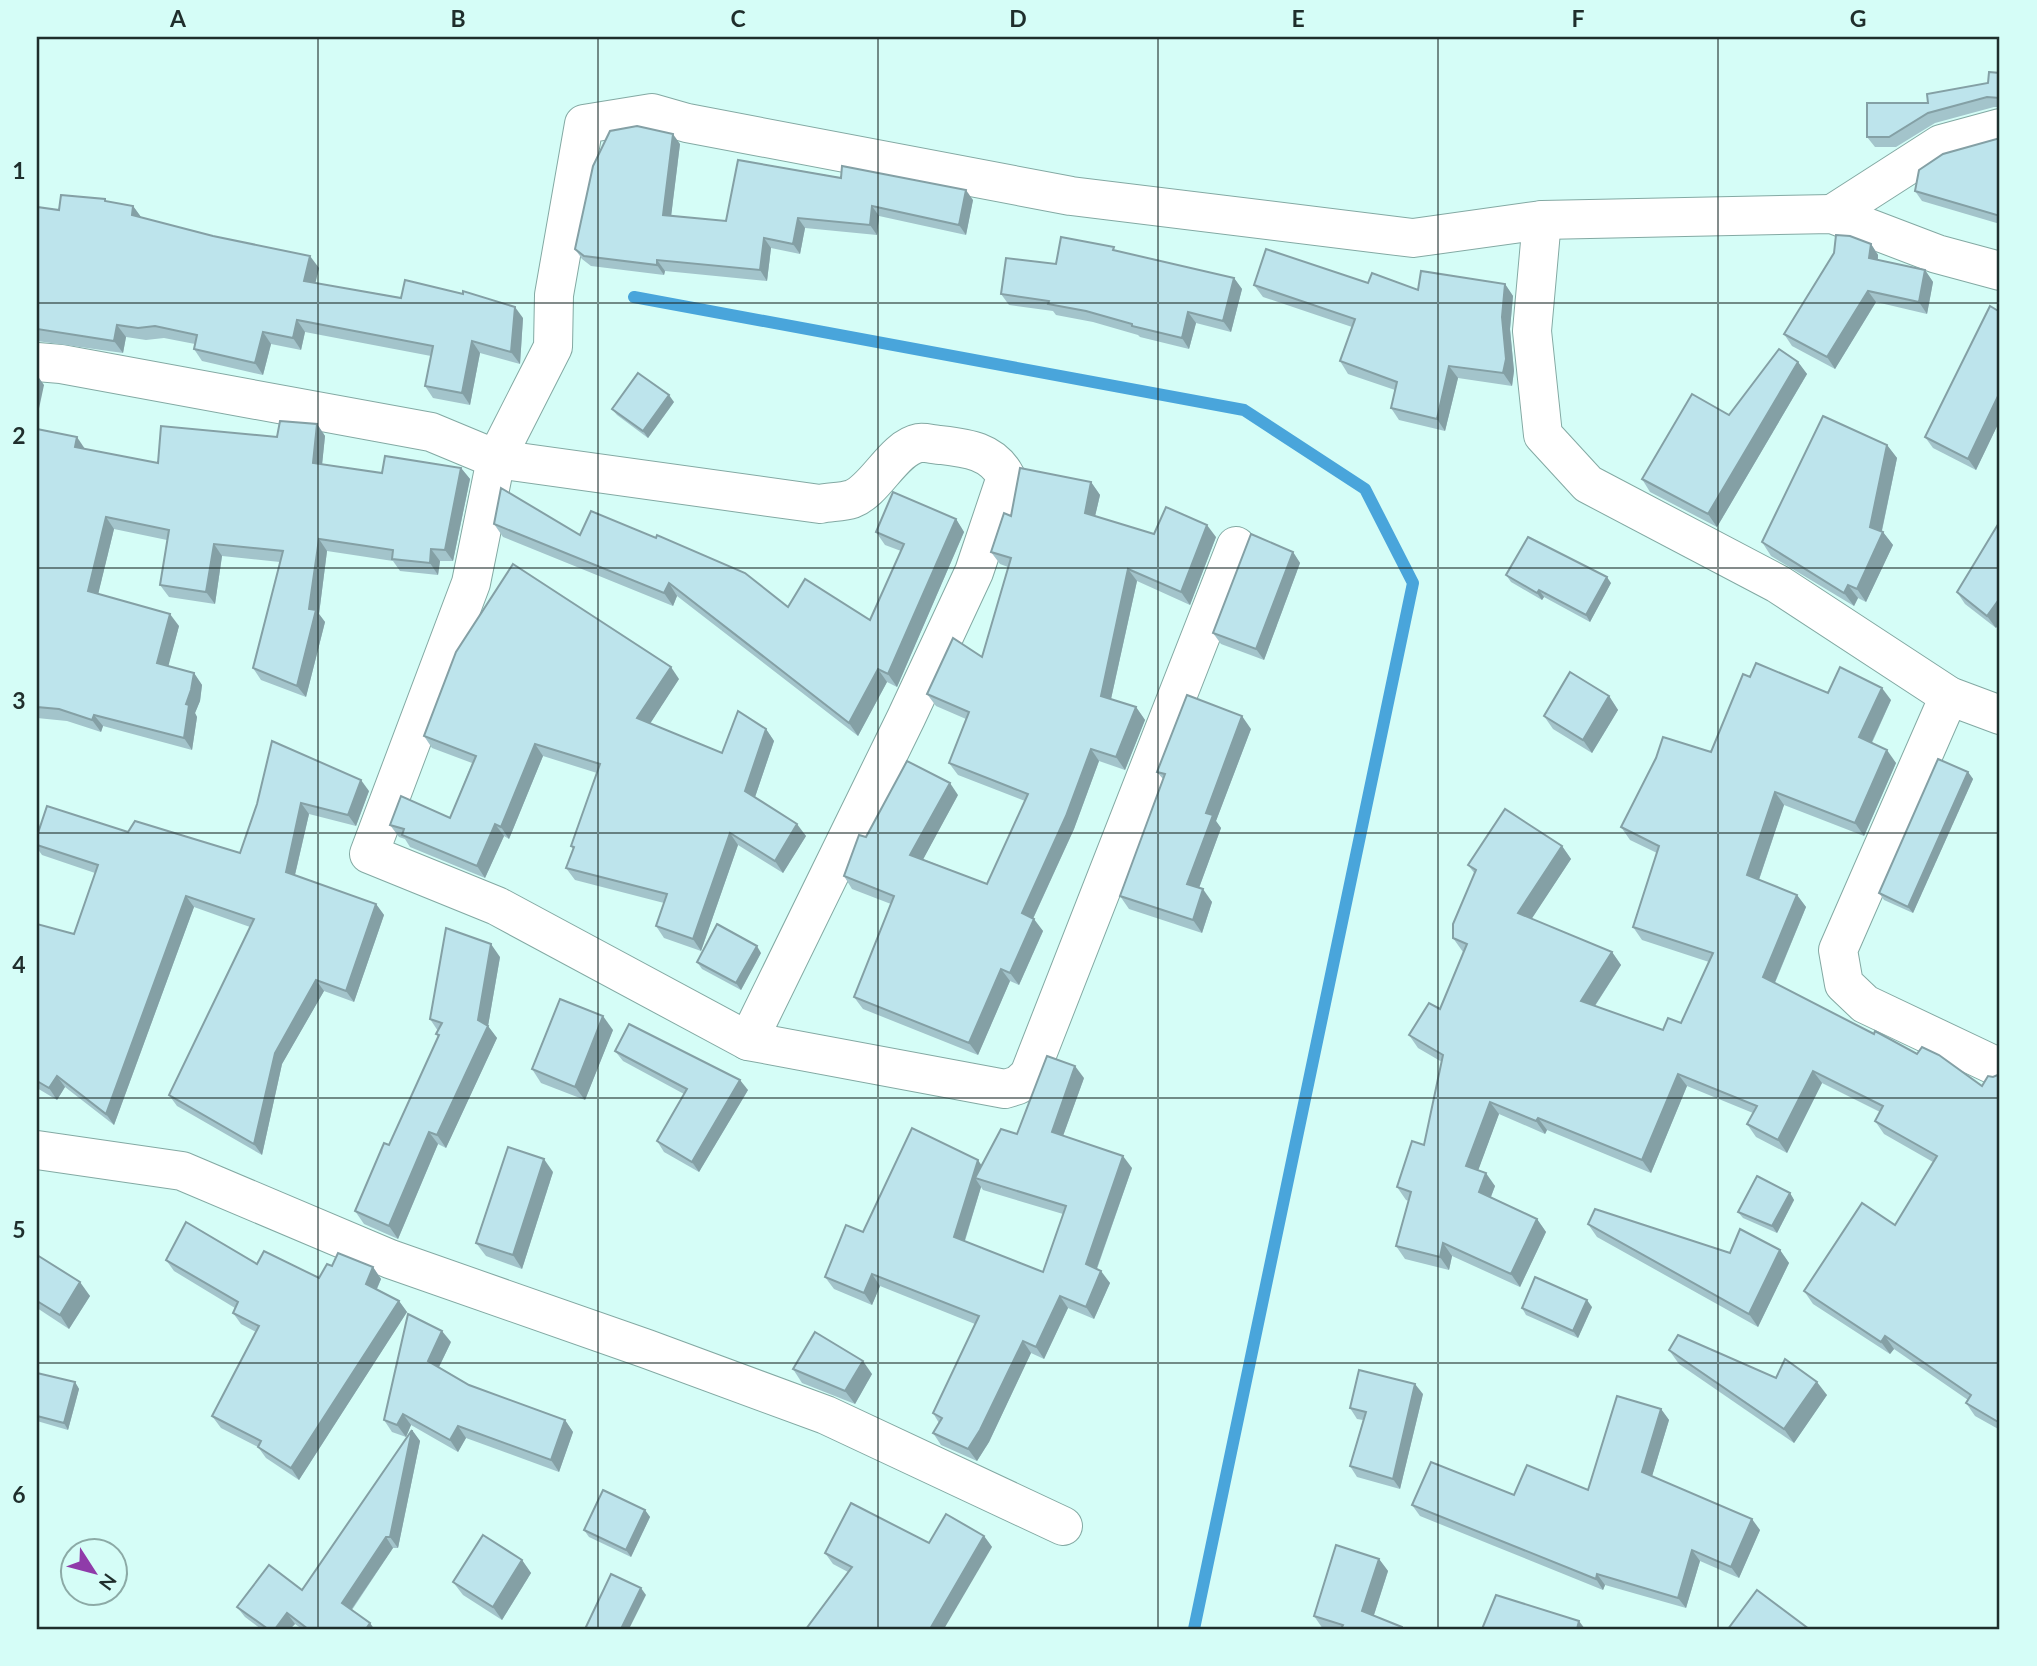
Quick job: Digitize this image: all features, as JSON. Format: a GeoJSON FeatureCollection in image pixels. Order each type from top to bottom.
{"type":"FeatureCollection","features":[{"type":"Feature","properties":{"kind":"street"},"geometry":{"type":"LineString","coordinates":[[1236,546],[1029,1075],[1018,1084],[1005,1089],[748,1041],[497,906],[369,854],[471,583],[496,459],[553,347],[554,295],[584,124],[652,113],[687,123],[1071,196],[1413,238],[1542,220],[1832,214],[1937,254],[2000,271]]}},
{"type":"Feature","properties":{"kind":"street"},"geometry":{"type":"LineString","coordinates":[[1832,214],[1941,144],[2000,128]]}},
{"type":"Feature","properties":{"kind":"street"},"geometry":{"type":"LineString","coordinates":[[1542,220],[1532,331],[1543,435],[1588,484],[1778,584],[1949,696],[2000,715]]}},
{"type":"Feature","properties":{"kind":"street"},"geometry":{"type":"LineString","coordinates":[[37,362],[61,364],[431,432],[496,459],[820,504],[853,499],[871,485],[899,455],[919,443],[966,448],[991,457],[1006,477],[974,572],[748,1041]]}},
{"type":"Feature","properties":{"kind":"street"},"geometry":{"type":"LineString","coordinates":[[1949,696],[1838,950],[1844,984],[1865,1004],[2000,1068]]}},
{"type":"Feature","properties":{"kind":"street"},"geometry":{"type":"LineString","coordinates":[[37,1150],[182,1171],[390,1259],[826,1415],[1063,1526]]}},
{"type":"Feature","properties":{"kind":"building"},"geometry":{"type":"Polygon","coordinates":[[[1989,72],[2000,73],[2000,98],[1987,97],[1928,113],[1889,137],[1867,137],[1867,103],[1928,103],[1927,94],[1988,83],[1989,72]]]}},
{"type":"Feature","properties":{"kind":"building"},"geometry":{"type":"Polygon","coordinates":[[[637,126],[673,134],[663,215],[726,221],[738,160],[841,178],[842,166],[966,190],[959,225],[872,206],[870,225],[798,218],[793,244],[764,238],[760,270],[657,260],[657,265],[584,256],[575,249],[593,166],[610,131],[637,126]]]}},
{"type":"Feature","properties":{"kind":"building"},"geometry":{"type":"Polygon","coordinates":[[[2000,138],[2000,216],[1915,191],[1919,170],[1943,154],[2000,138]]]}},
{"type":"Feature","properties":{"kind":"building"},"geometry":{"type":"Polygon","coordinates":[[[61,195],[105,199],[133,206],[132,215],[213,236],[310,256],[304,281],[401,298],[405,280],[463,294],[463,291],[515,307],[511,352],[472,341],[462,393],[425,386],[433,346],[297,320],[293,338],[263,332],[255,363],[194,349],[197,335],[155,326],[138,328],[117,325],[114,341],[37,329],[37,207],[59,210],[61,195]]]}},
{"type":"Feature","properties":{"kind":"building"},"geometry":{"type":"Polygon","coordinates":[[[1836,235],[1850,236],[1871,244],[1869,258],[1925,270],[1919,302],[1868,291],[1827,357],[1784,334],[1834,253],[1836,235]]]}},
{"type":"Feature","properties":{"kind":"building"},"geometry":{"type":"Polygon","coordinates":[[[1061,237],[1114,247],[1113,250],[1234,278],[1223,321],[1188,312],[1182,338],[1086,311],[1048,304],[1049,301],[1001,294],[1006,258],[1056,264],[1061,237]]]}},
{"type":"Feature","properties":{"kind":"building"},"geometry":{"type":"Polygon","coordinates":[[[1266,249],[1368,283],[1372,273],[1418,290],[1421,271],[1505,284],[1502,317],[1506,359],[1503,373],[1449,366],[1437,419],[1391,408],[1397,382],[1340,361],[1355,319],[1254,285],[1266,249]]]}},
{"type":"Feature","properties":{"kind":"building"},"geometry":{"type":"Polygon","coordinates":[[[1990,306],[2000,312],[2000,392],[1968,459],[1925,437],[1990,306]]]}},
{"type":"Feature","properties":{"kind":"building"},"geometry":{"type":"Polygon","coordinates":[[[1779,349],[1798,362],[1708,514],[1642,479],[1692,394],[1729,415],[1779,349]]]}},
{"type":"Feature","properties":{"kind":"building"},"geometry":{"type":"Polygon","coordinates":[[[638,373],[669,395],[643,431],[612,409],[638,373]]]}},
{"type":"Feature","properties":{"kind":"building"},"geometry":{"type":"Polygon","coordinates":[[[1823,416],[1887,445],[1870,527],[1883,532],[1857,589],[1848,585],[1844,593],[1762,542],[1823,416]]]}},
{"type":"Feature","properties":{"kind":"building"},"geometry":{"type":"Polygon","coordinates":[[[280,421],[317,424],[313,463],[382,473],[385,456],[461,468],[445,550],[431,549],[430,563],[392,559],[393,550],[319,539],[309,609],[316,610],[297,686],[253,668],[283,551],[214,544],[206,592],[160,585],[169,530],[106,517],[88,591],[170,614],[157,663],[194,673],[186,704],[189,705],[184,738],[94,715],[92,720],[59,709],[37,707],[37,429],[77,437],[75,447],[158,463],[161,426],[277,437],[280,421]]]}},
{"type":"Feature","properties":{"kind":"building"},"geometry":{"type":"Polygon","coordinates":[[[1020,468],[1091,482],[1085,513],[1154,534],[1166,507],[1207,525],[1181,592],[1128,569],[1101,696],[1136,707],[1116,757],[1091,749],[1066,816],[1022,913],[1034,919],[1010,973],[1001,969],[969,1043],[854,997],[894,896],[844,876],[859,835],[866,837],[907,761],[950,783],[910,855],[987,884],[1028,794],[949,763],[969,712],[927,694],[953,638],[982,657],[1011,558],[991,552],[1004,513],[1011,516],[1020,468]]]}},
{"type":"Feature","properties":{"kind":"building"},"geometry":{"type":"Polygon","coordinates":[[[501,488],[580,535],[591,511],[656,538],[657,535],[745,573],[788,607],[805,579],[870,620],[904,544],[876,532],[893,492],[956,519],[888,674],[878,669],[849,723],[669,583],[664,593],[494,524],[501,488]]]}},
{"type":"Feature","properties":{"kind":"building"},"geometry":{"type":"Polygon","coordinates":[[[2000,521],[2000,598],[1987,616],[1957,592],[2000,521]]]}},
{"type":"Feature","properties":{"kind":"building"},"geometry":{"type":"Polygon","coordinates":[[[1251,534],[1293,552],[1256,649],[1213,633],[1251,534]]]}},
{"type":"Feature","properties":{"kind":"building"},"geometry":{"type":"Polygon","coordinates":[[[1528,537],[1607,577],[1586,615],[1539,590],[1537,593],[1506,575],[1528,537]]]}},
{"type":"Feature","properties":{"kind":"building"},"geometry":{"type":"Polygon","coordinates":[[[513,564],[671,667],[637,718],[722,753],[738,711],[766,729],[745,791],[797,824],[775,861],[730,833],[693,939],[656,926],[667,894],[566,868],[600,764],[535,744],[501,827],[495,824],[477,866],[402,835],[404,829],[390,825],[401,796],[450,818],[476,756],[424,736],[456,652],[513,564]]]}},
{"type":"Feature","properties":{"kind":"building"},"geometry":{"type":"Polygon","coordinates":[[[1756,663],[1828,693],[1840,667],[1882,688],[1859,737],[1887,750],[1855,823],[1775,792],[1747,875],[1797,895],[1763,977],[1917,1054],[1922,1047],[1939,1055],[1982,1086],[1988,1076],[2000,1074],[2000,1423],[1966,1403],[1971,1395],[1885,1336],[1881,1342],[1804,1291],[1862,1203],[1895,1225],[1937,1156],[1875,1121],[1883,1106],[1813,1071],[1778,1140],[1747,1124],[1757,1106],[1678,1074],[1642,1160],[1538,1118],[1536,1121],[1490,1102],[1466,1166],[1486,1173],[1479,1192],[1537,1219],[1511,1274],[1443,1243],[1440,1257],[1396,1246],[1411,1192],[1397,1187],[1412,1141],[1424,1145],[1443,1055],[1409,1035],[1429,1003],[1440,1009],[1467,944],[1453,938],[1453,924],[1476,870],[1468,865],[1505,809],[1562,846],[1518,913],[1612,952],[1581,1001],[1663,1030],[1668,1018],[1681,1023],[1713,953],[1633,927],[1659,846],[1621,827],[1656,758],[1663,737],[1711,752],[1743,674],[1750,677],[1756,663]]]}},
{"type":"Feature","properties":{"kind":"building"},"geometry":{"type":"Polygon","coordinates":[[[1570,672],[1609,696],[1583,740],[1544,716],[1570,672]]]}},
{"type":"Feature","properties":{"kind":"building"},"geometry":{"type":"Polygon","coordinates":[[[1187,695],[1242,716],[1206,813],[1213,815],[1187,884],[1203,889],[1193,920],[1120,896],[1165,774],[1157,772],[1187,695]]]}},
{"type":"Feature","properties":{"kind":"building"},"geometry":{"type":"Polygon","coordinates":[[[272,741],[361,780],[348,815],[301,803],[286,872],[376,904],[346,991],[316,980],[275,1053],[254,1144],[169,1095],[254,919],[186,896],[106,1114],[57,1076],[49,1088],[37,1081],[37,924],[74,934],[98,865],[37,845],[37,836],[47,806],[128,832],[135,821],[240,853],[257,804],[272,741]]]}},
{"type":"Feature","properties":{"kind":"building"},"geometry":{"type":"Polygon","coordinates":[[[1938,759],[1968,772],[1908,907],[1879,893],[1938,759]]]}},
{"type":"Feature","properties":{"kind":"building"},"geometry":{"type":"Polygon","coordinates":[[[717,924],[757,946],[736,983],[697,962],[717,924]]]}},
{"type":"Feature","properties":{"kind":"building"},"geometry":{"type":"Polygon","coordinates":[[[446,928],[491,944],[478,1020],[488,1026],[437,1135],[429,1132],[389,1226],[355,1211],[384,1143],[389,1145],[439,1035],[436,1034],[442,1023],[430,1019],[446,928]]]}},
{"type":"Feature","properties":{"kind":"building"},"geometry":{"type":"Polygon","coordinates":[[[560,999],[603,1016],[575,1087],[532,1069],[560,999]]]}},
{"type":"Feature","properties":{"kind":"building"},"geometry":{"type":"Polygon","coordinates":[[[629,1024],[740,1080],[692,1162],[657,1141],[687,1089],[615,1051],[629,1024]]]}},
{"type":"Feature","properties":{"kind":"building"},"geometry":{"type":"Polygon","coordinates":[[[1047,1056],[1075,1066],[1052,1132],[1123,1156],[1086,1264],[1101,1271],[1086,1307],[1060,1296],[1036,1347],[1023,1341],[968,1449],[933,1433],[942,1418],[933,1413],[979,1316],[872,1274],[864,1293],[825,1277],[846,1225],[863,1232],[912,1128],[978,1160],[954,1237],[1043,1272],[1066,1206],[975,1178],[1001,1129],[1017,1134],[1047,1056]]]}},
{"type":"Feature","properties":{"kind":"building"},"geometry":{"type":"Polygon","coordinates":[[[508,1147],[544,1159],[513,1255],[476,1243],[508,1147]]]}},
{"type":"Feature","properties":{"kind":"building"},"geometry":{"type":"Polygon","coordinates":[[[1757,1176],[1790,1193],[1772,1226],[1738,1212],[1757,1176]]]}},
{"type":"Feature","properties":{"kind":"building"},"geometry":{"type":"Polygon","coordinates":[[[1595,1209],[1730,1253],[1740,1229],[1780,1250],[1749,1314],[1588,1224],[1595,1209]]]}},
{"type":"Feature","properties":{"kind":"building"},"geometry":{"type":"Polygon","coordinates":[[[186,1222],[257,1264],[264,1251],[319,1278],[327,1264],[332,1266],[338,1253],[373,1267],[366,1284],[399,1301],[291,1468],[258,1447],[261,1441],[212,1416],[259,1326],[233,1313],[238,1302],[166,1260],[186,1222]]]}},
{"type":"Feature","properties":{"kind":"building"},"geometry":{"type":"Polygon","coordinates":[[[37,1255],[80,1282],[60,1315],[37,1301],[37,1255]]]}},
{"type":"Feature","properties":{"kind":"building"},"geometry":{"type":"Polygon","coordinates":[[[1535,1277],[1587,1300],[1573,1331],[1522,1308],[1535,1277]]]}},
{"type":"Feature","properties":{"kind":"building"},"geometry":{"type":"Polygon","coordinates":[[[408,1314],[442,1331],[428,1361],[469,1385],[565,1420],[551,1460],[458,1426],[450,1440],[403,1414],[397,1425],[384,1420],[408,1314]]]}},
{"type":"Feature","properties":{"kind":"building"},"geometry":{"type":"Polygon","coordinates":[[[815,1332],[863,1361],[845,1391],[793,1369],[815,1332]]]}},
{"type":"Feature","properties":{"kind":"building"},"geometry":{"type":"Polygon","coordinates":[[[1678,1335],[1776,1378],[1785,1359],[1817,1382],[1784,1429],[1669,1350],[1678,1335]]]}},
{"type":"Feature","properties":{"kind":"building"},"geometry":{"type":"Polygon","coordinates":[[[1359,1370],[1415,1384],[1393,1479],[1350,1466],[1366,1412],[1350,1408],[1359,1370]]]}},
{"type":"Feature","properties":{"kind":"building"},"geometry":{"type":"Polygon","coordinates":[[[37,1373],[75,1382],[64,1423],[37,1416],[37,1373]]]}},
{"type":"Feature","properties":{"kind":"building"},"geometry":{"type":"Polygon","coordinates":[[[1617,1396],[1661,1409],[1642,1472],[1752,1519],[1731,1567],[1692,1550],[1678,1598],[1597,1574],[1596,1579],[1412,1505],[1431,1462],[1514,1495],[1527,1465],[1588,1490],[1617,1396]]]}},
{"type":"Feature","properties":{"kind":"building"},"geometry":{"type":"Polygon","coordinates":[[[412,1430],[390,1537],[386,1537],[342,1603],[370,1623],[366,1629],[308,1629],[287,1613],[275,1629],[268,1629],[237,1607],[269,1565],[302,1590],[412,1430]]]}},
{"type":"Feature","properties":{"kind":"building"},"geometry":{"type":"Polygon","coordinates":[[[603,1490],[645,1510],[626,1550],[584,1530],[603,1490]]]}},
{"type":"Feature","properties":{"kind":"building"},"geometry":{"type":"Polygon","coordinates":[[[851,1503],[929,1543],[946,1514],[984,1536],[930,1629],[806,1629],[852,1567],[825,1553],[851,1503]]]}},
{"type":"Feature","properties":{"kind":"building"},"geometry":{"type":"Polygon","coordinates":[[[483,1535],[522,1560],[493,1607],[453,1582],[483,1535]]]}},
{"type":"Feature","properties":{"kind":"building"},"geometry":{"type":"Polygon","coordinates":[[[1336,1545],[1379,1559],[1362,1611],[1402,1629],[1341,1629],[1343,1625],[1314,1616],[1336,1545]]]}},
{"type":"Feature","properties":{"kind":"building"},"geometry":{"type":"Polygon","coordinates":[[[611,1574],[641,1588],[621,1629],[585,1629],[611,1574]]]}},
{"type":"Feature","properties":{"kind":"building"},"geometry":{"type":"Polygon","coordinates":[[[1757,1590],[1809,1629],[1728,1629],[1757,1590]]]}},
{"type":"Feature","properties":{"kind":"building"},"geometry":{"type":"Polygon","coordinates":[[[1496,1595],[1579,1621],[1577,1629],[1482,1629],[1496,1595]]]}},
{"type":"Feature","properties":{"kind":"waterway"},"geometry":{"type":"LineString","coordinates":[[634,297],[1244,410],[1365,489],[1413,583],[1194,1629]]}}]}
